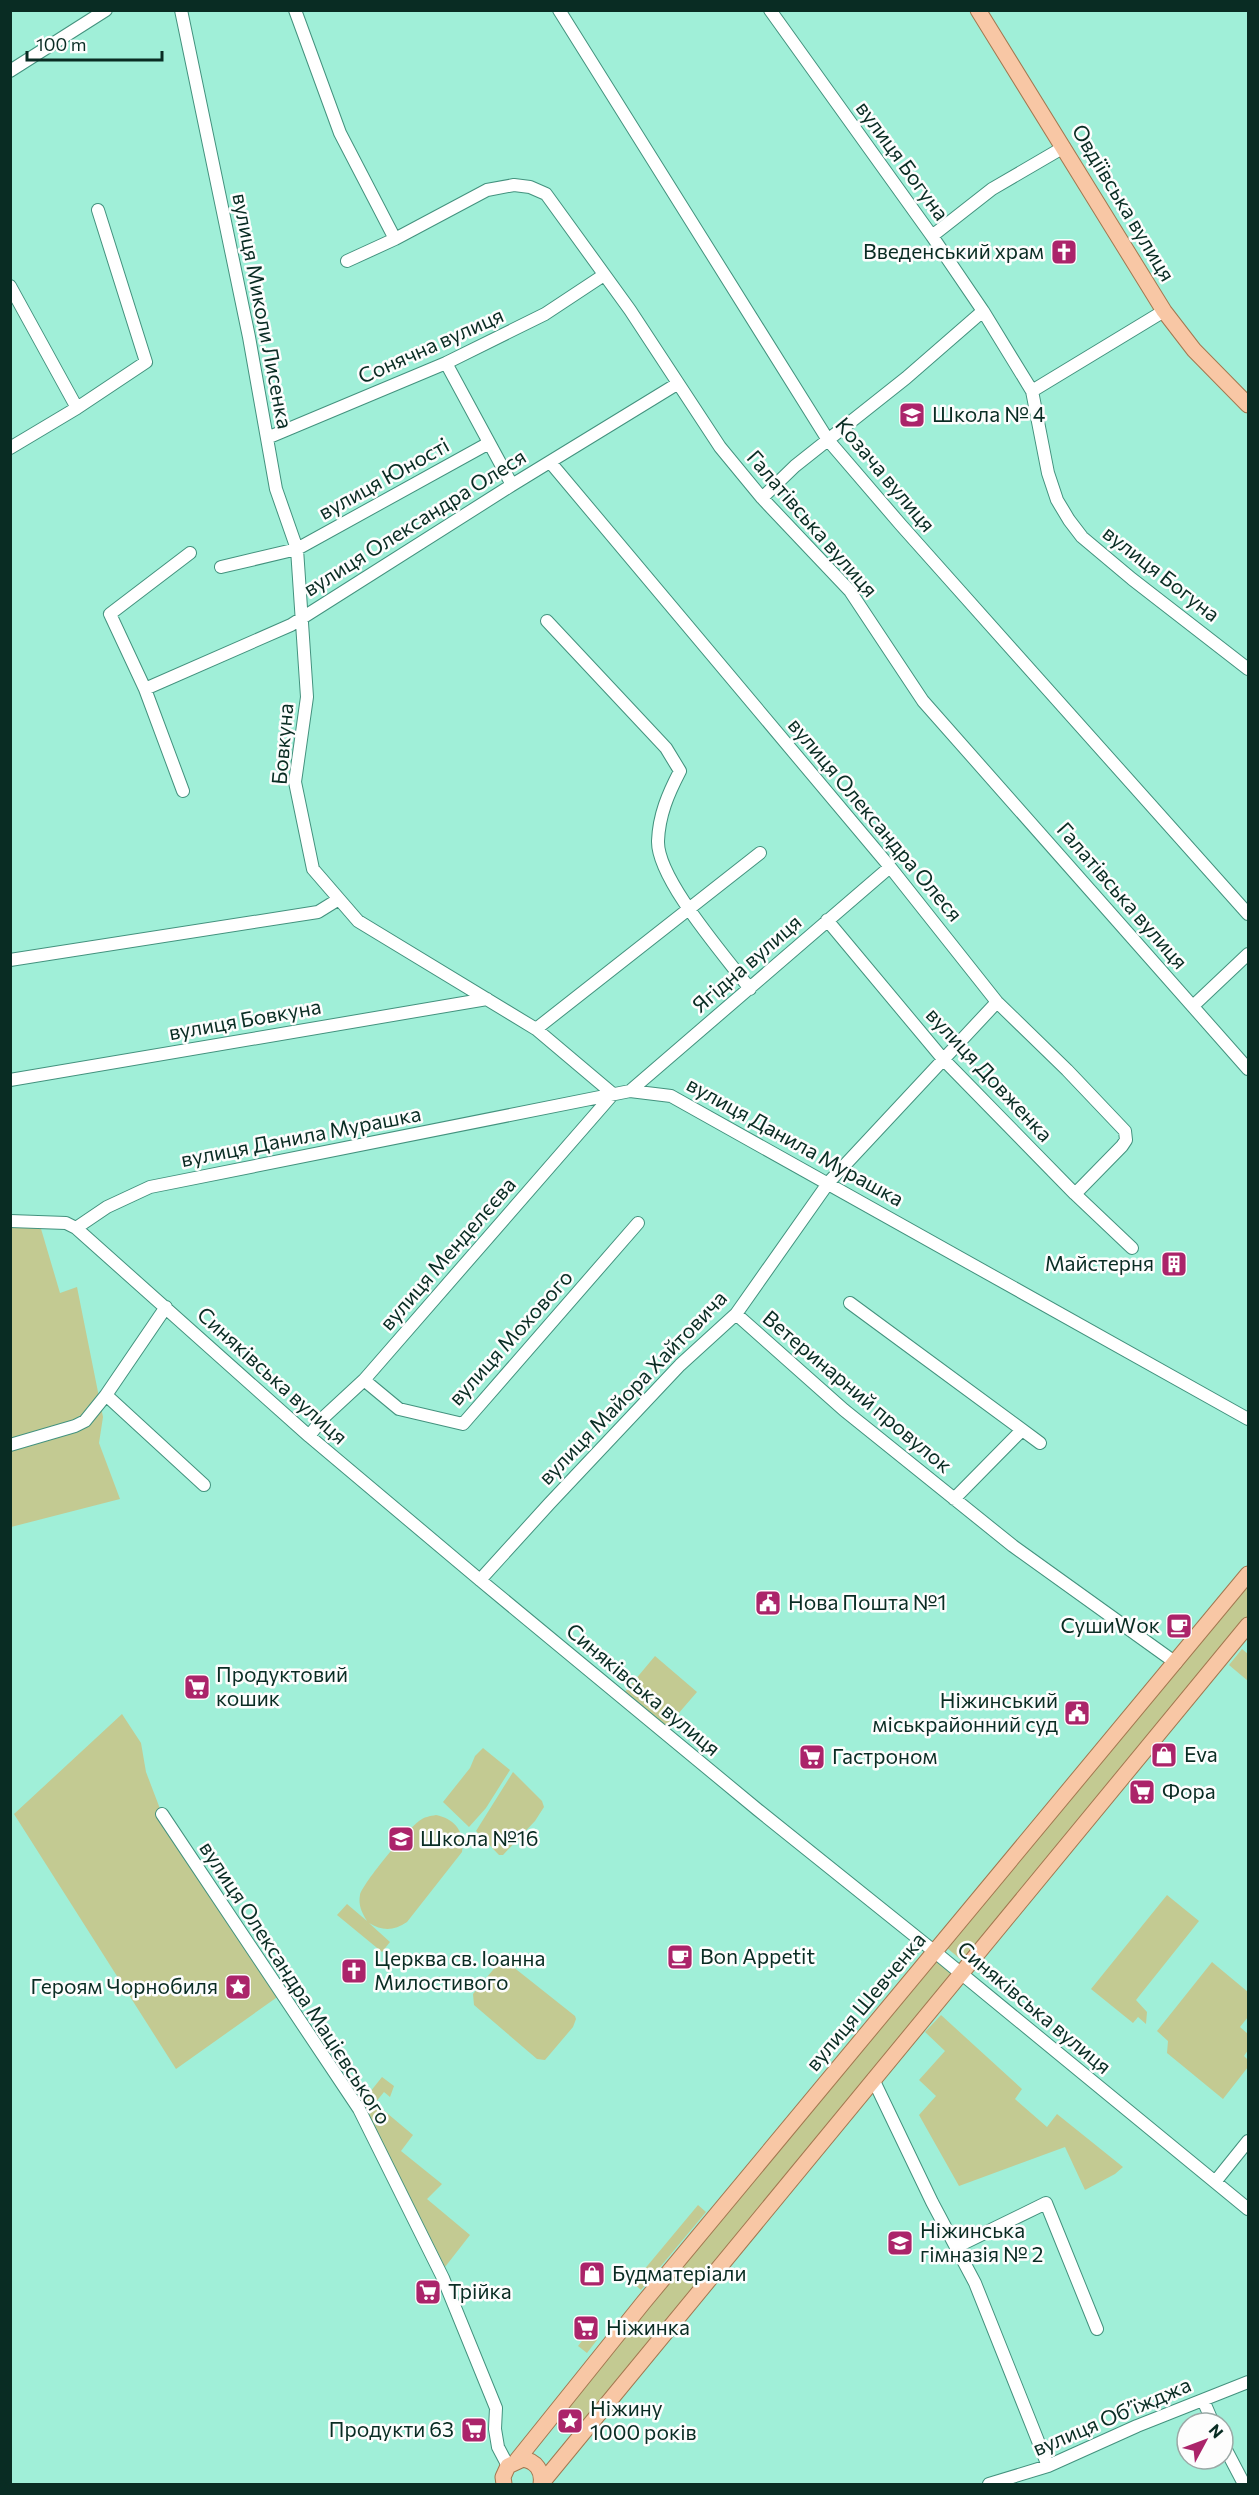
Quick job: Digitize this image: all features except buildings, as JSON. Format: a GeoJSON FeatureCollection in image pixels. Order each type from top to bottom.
{"type":"FeatureCollection","features":[{"type":"Feature","properties":{"kind":"main road","name":"Овдіївська вулиця"},"geometry":{"type":"LineString","coordinates":[[978,10],[1164,311],[1194,350],[1248,405]]}},
{"type":"Feature","properties":{"kind":"main road","name":"вулиця Шевченка"},"geometry":{"type":"LineString","coordinates":[[508,2472],[643,2303],[1248,1574]]}},
{"type":"Feature","properties":{"kind":"main road"},"geometry":{"type":"LineString","coordinates":[[541,2484],[1248,1625]]}},
{"type":"Feature","properties":{"kind":"main road"},"geometry":{"type":"LineString","coordinates":[[508,2472],[528,2460],[536,2465],[541,2474],[541,2484]]}},
{"type":"Feature","properties":{"kind":"street"},"geometry":{"type":"LineString","coordinates":[[10,71],[106,10]]}},
{"type":"Feature","properties":{"kind":"street","name":"вулиця Миколи Лисенка"},"geometry":{"type":"LineString","coordinates":[[181,10],[249,337],[276,489],[297,549],[301,618]]}},
{"type":"Feature","properties":{"kind":"street"},"geometry":{"type":"LineString","coordinates":[[294,10],[340,133],[395,239]]}},
{"type":"Feature","properties":{"kind":"street","name":"Козача вулиця"},"geometry":{"type":"LineString","coordinates":[[559,10],[828,440],[1248,914]]}},
{"type":"Feature","properties":{"kind":"street","name":"вулиця Богуна"},"geometry":{"type":"LineString","coordinates":[[770,10],[932,236],[983,311],[1032,392],[1048,473],[1058,500],[1069,520],[1082,537],[1132,579],[1248,669]]}},
{"type":"Feature","properties":{"kind":"street"},"geometry":{"type":"LineString","coordinates":[[932,236],[992,189],[1064,147]]}},
{"type":"Feature","properties":{"kind":"street","name":"Галатівська вулиця"},"geometry":{"type":"LineString","coordinates":[[347,261],[395,239],[487,190],[514,185],[530,187],[546,194],[630,310],[720,447],[762,498],[850,591],[923,701],[1248,1069]]}},
{"type":"Feature","properties":{"kind":"street"},"geometry":{"type":"LineString","coordinates":[[10,448],[147,362],[98,210]]}},
{"type":"Feature","properties":{"kind":"street","name":"Сонячна вулиця"},"geometry":{"type":"LineString","coordinates":[[267,438],[446,363],[545,314],[604,275]]}},
{"type":"Feature","properties":{"kind":"street"},"geometry":{"type":"LineString","coordinates":[[10,286],[77,408]]}},
{"type":"Feature","properties":{"kind":"street"},"geometry":{"type":"LineString","coordinates":[[762,498],[795,466],[898,385],[983,311]]}},
{"type":"Feature","properties":{"kind":"street"},"geometry":{"type":"LineString","coordinates":[[1032,392],[1164,311]]}},
{"type":"Feature","properties":{"kind":"street"},"geometry":{"type":"LineString","coordinates":[[446,363],[512,485]]}},
{"type":"Feature","properties":{"kind":"street","name":"вулиця Олександра Олеся"},"geometry":{"type":"LineString","coordinates":[[145,689],[291,625],[677,384]]}},
{"type":"Feature","properties":{"kind":"street","name":"вулиця Юності"},"geometry":{"type":"LineString","coordinates":[[221,567],[297,549],[489,443]]}},
{"type":"Feature","properties":{"kind":"street","name":"вулиця Олександра Олеся"},"geometry":{"type":"LineString","coordinates":[[550,462],[890,867],[997,1002],[1125,1131],[1126,1140],[1122,1146],[1075,1194]]}},
{"type":"Feature","properties":{"kind":"street"},"geometry":{"type":"LineString","coordinates":[[183,791],[145,689],[110,614],[190,553]]}},
{"type":"Feature","properties":{"kind":"street","name":"Бовкуна"},"geometry":{"type":"LineString","coordinates":[[301,618],[307,697],[295,782],[313,869],[358,921],[536,1029],[613,1094]]}},
{"type":"Feature","properties":{"kind":"street"},"geometry":{"type":"LineString","coordinates":[[547,621],[666,748],[680,771],[664,802],[658,843],[663,866],[690,908],[750,989]]}},
{"type":"Feature","properties":{"kind":"street"},"geometry":{"type":"LineString","coordinates":[[536,1029],[760,853]]}},
{"type":"Feature","properties":{"kind":"street","name":"Ягідна вулиця"},"geometry":{"type":"LineString","coordinates":[[630,1091],[890,867]]}},
{"type":"Feature","properties":{"kind":"street"},"geometry":{"type":"LineString","coordinates":[[10,960],[318,912],[339,899]]}},
{"type":"Feature","properties":{"kind":"street","name":"вулиця Довженка"},"geometry":{"type":"LineString","coordinates":[[827,920],[943,1059],[1075,1194],[1132,1248]]}},
{"type":"Feature","properties":{"kind":"street"},"geometry":{"type":"LineString","coordinates":[[1193,1006],[1248,954]]}},
{"type":"Feature","properties":{"kind":"street","name":"вулиця Бовкуна"},"geometry":{"type":"LineString","coordinates":[[10,1080],[487,999]]}},
{"type":"Feature","properties":{"kind":"street","name":"вулиця Майора Хайтовича"},"geometry":{"type":"LineString","coordinates":[[480,1580],[680,1365],[736,1314],[829,1182],[997,1002]]}},
{"type":"Feature","properties":{"kind":"street","name":"вулиця Данила Мурашка"},"geometry":{"type":"LineString","coordinates":[[76,1228],[107,1207],[150,1187],[630,1091],[671,1096],[829,1182],[1248,1419]]}},
{"type":"Feature","properties":{"kind":"street","name":"вулиця Менделєєва"},"geometry":{"type":"LineString","coordinates":[[309,1436],[324,1417],[364,1380],[613,1094]]}},
{"type":"Feature","properties":{"kind":"street"},"geometry":{"type":"LineString","coordinates":[[10,1221],[66,1223],[76,1228]]}},
{"type":"Feature","properties":{"kind":"street","name":"вулиця Мохового"},"geometry":{"type":"LineString","coordinates":[[364,1380],[399,1409],[463,1424],[638,1223]]}},
{"type":"Feature","properties":{"kind":"street","name":"Синяківська вулиця"},"geometry":{"type":"LineString","coordinates":[[76,1228],[309,1436],[480,1580],[1248,2209]]}},
{"type":"Feature","properties":{"kind":"street"},"geometry":{"type":"LineString","coordinates":[[850,1302],[1040,1443]]}},
{"type":"Feature","properties":{"kind":"street"},"geometry":{"type":"LineString","coordinates":[[10,1445],[85,1421],[106,1395],[166,1307]]}},
{"type":"Feature","properties":{"kind":"street","name":"Ветеринарний провулок"},"geometry":{"type":"LineString","coordinates":[[736,1314],[844,1410],[954,1499],[1068,1587],[1176,1663]]}},
{"type":"Feature","properties":{"kind":"street"},"geometry":{"type":"LineString","coordinates":[[106,1395],[204,1485]]}},
{"type":"Feature","properties":{"kind":"street","name":"Ветеринарний провулок"},"geometry":{"type":"LineString","coordinates":[[954,1499],[1021,1431]]}},
{"type":"Feature","properties":{"kind":"street","name":"вулиця Олександра Мацієвського"},"geometry":{"type":"LineString","coordinates":[[162,1814],[359,2109],[443,2278],[495,2408],[495,2429],[498,2441],[509,2450],[508,2472]]}},
{"type":"Feature","properties":{"kind":"street"},"geometry":{"type":"LineString","coordinates":[[873,2079],[975,2283],[1048,2466]]}},
{"type":"Feature","properties":{"kind":"street"},"geometry":{"type":"LineString","coordinates":[[1215,2182],[1248,2141]]}},
{"type":"Feature","properties":{"kind":"street"},"geometry":{"type":"LineString","coordinates":[[956,2247],[1047,2203],[1097,2329]]}},
{"type":"Feature","properties":{"kind":"street","name":"вулиця Обʼїжджа"},"geometry":{"type":"LineString","coordinates":[[989,2484],[1048,2466],[1248,2382]]}},
{"type":"Feature","properties":{"kind":"street"},"geometry":{"type":"LineString","coordinates":[[1203,2400],[1208,2411]]}},
{"type":"Feature","properties":{"kind":"street"},"geometry":{"type":"LineString","coordinates":[[1235,2467],[1244,2484]]}},
{"type":"Feature","properties":{"kind":"green space"},"geometry":{"type":"Polygon","coordinates":[[[11,1221],[39,1222],[60,1293],[77,1287],[103,1417],[99,1443],[120,1499],[11,1527],[11,1221]]]}},
{"type":"Feature","properties":{"kind":"green space"},"geometry":{"type":"Polygon","coordinates":[[[1248,1581],[1248,1620],[965,1963],[947,1948],[1248,1581]]]}},
{"type":"Feature","properties":{"kind":"green space"},"geometry":{"type":"Polygon","coordinates":[[[1242,1649],[1248,1654],[1248,1681],[1229,1665],[1242,1649]]]}},
{"type":"Feature","properties":{"kind":"green space"},"geometry":{"type":"Polygon","coordinates":[[[655,1656],[697,1692],[665,1729],[624,1693],[655,1656]]]}},
{"type":"Feature","properties":{"kind":"green space"},"geometry":{"type":"Polygon","coordinates":[[[122,1714],[141,1743],[146,1772],[162,1814],[283,1993],[176,2069],[14,1814],[122,1714]]]}},
{"type":"Feature","properties":{"kind":"green space"},"geometry":{"type":"Polygon","coordinates":[[[483,1748],[510,1770],[486,1808],[469,1827],[443,1802],[483,1748]]]}},
{"type":"Feature","properties":{"kind":"green space"},"geometry":{"type":"Polygon","coordinates":[[[513,1772],[542,1801],[544,1807],[535,1821],[503,1855],[499,1855],[476,1831],[513,1772]]]}},
{"type":"Feature","properties":{"kind":"green space"},"geometry":{"type":"Polygon","coordinates":[[[436,1815],[449,1820],[458,1828],[463,1845],[462,1852],[407,1922],[388,1929],[369,1923],[390,1942],[382,1952],[337,1915],[347,1904],[367,1921],[360,1902],[363,1889],[386,1856],[413,1826],[429,1816],[436,1815]]]}},
{"type":"Feature","properties":{"kind":"green space"},"geometry":{"type":"Polygon","coordinates":[[[1167,1895],[1199,1921],[1136,2000],[1147,2012],[1146,2024],[1138,2017],[1133,2023],[1091,1989],[1167,1895]]]}},
{"type":"Feature","properties":{"kind":"green space"},"geometry":{"type":"Polygon","coordinates":[[[936,1961],[954,1976],[577,2429],[565,2431],[561,2428],[559,2426],[560,2416],[936,1961]]]}},
{"type":"Feature","properties":{"kind":"green space"},"geometry":{"type":"Polygon","coordinates":[[[1212,1962],[1248,1992],[1248,2017],[1240,2027],[1248,2034],[1248,2050],[1244,2056],[1248,2060],[1248,2067],[1223,2099],[1167,2053],[1168,2041],[1157,2031],[1212,1962]]]}},
{"type":"Feature","properties":{"kind":"green space"},"geometry":{"type":"Polygon","coordinates":[[[502,1963],[512,1966],[575,2016],[573,2027],[545,2060],[537,2059],[474,2005],[473,1994],[497,1965],[502,1963]]]}},
{"type":"Feature","properties":{"kind":"green space"},"geometry":{"type":"Polygon","coordinates":[[[941,2015],[1022,2089],[1015,2099],[1047,2127],[1057,2114],[1123,2167],[1115,2174],[1085,2190],[1065,2147],[959,2186],[919,2115],[936,2096],[919,2080],[945,2051],[925,2032],[941,2015]]]}},
{"type":"Feature","properties":{"kind":"green space"},"geometry":{"type":"Polygon","coordinates":[[[382,2077],[394,2086],[390,2097],[384,2092],[375,2103],[413,2135],[401,2151],[442,2184],[427,2199],[470,2235],[445,2267],[362,2102],[382,2077]]]}},
{"type":"Feature","properties":{"kind":"green space"},"geometry":{"type":"Polygon","coordinates":[[[698,2205],[706,2212],[641,2290],[633,2283],[698,2205]]]}},
{"type":"Feature","properties":{"kind":"green space"},"geometry":{"type":"Polygon","coordinates":[[[588,2333],[597,2340],[587,2353],[578,2346],[588,2333]]]}},
{"type":"Feature","properties":{"kind":"place","name":"Введенський храм"},"geometry":{"type":"Point","coordinates":[1064,252]}},
{"type":"Feature","properties":{"kind":"place","name":"Школа № 4"},"geometry":{"type":"Point","coordinates":[912,415]}},
{"type":"Feature","properties":{"kind":"place","name":"Майстерня"},"geometry":{"type":"Point","coordinates":[1174,1264]}},
{"type":"Feature","properties":{"kind":"place","name":"Нова Пошта №1"},"geometry":{"type":"Point","coordinates":[768,1603]}},
{"type":"Feature","properties":{"kind":"place","name":"СушиWок"},"geometry":{"type":"Point","coordinates":[1179,1626]}},
{"type":"Feature","properties":{"kind":"place","name":"Продуктовий кошик"},"geometry":{"type":"Point","coordinates":[197,1687]}},
{"type":"Feature","properties":{"kind":"place","name":"Ніжинський міськрайонний суд"},"geometry":{"type":"Point","coordinates":[1077,1713]}},
{"type":"Feature","properties":{"kind":"place","name":"Eva"},"geometry":{"type":"Point","coordinates":[1164,1755]}},
{"type":"Feature","properties":{"kind":"place","name":"Гастроном"},"geometry":{"type":"Point","coordinates":[812,1757]}},
{"type":"Feature","properties":{"kind":"place","name":"Фора"},"geometry":{"type":"Point","coordinates":[1142,1792]}},
{"type":"Feature","properties":{"kind":"place","name":"Школа №16"},"geometry":{"type":"Point","coordinates":[401,1839]}},
{"type":"Feature","properties":{"kind":"place","name":"Bon Appetit"},"geometry":{"type":"Point","coordinates":[680,1957]}},
{"type":"Feature","properties":{"kind":"place","name":"Церква св. Іоанна Милостивого"},"geometry":{"type":"Point","coordinates":[354,1971]}},
{"type":"Feature","properties":{"kind":"place","name":"Героям Чорнобиля"},"geometry":{"type":"Point","coordinates":[238,1987]}},
{"type":"Feature","properties":{"kind":"place","name":"Ніжинська гімназія № 2"},"geometry":{"type":"Point","coordinates":[900,2243]}},
{"type":"Feature","properties":{"kind":"place","name":"Будматеріали"},"geometry":{"type":"Point","coordinates":[592,2274]}},
{"type":"Feature","properties":{"kind":"place","name":"Трійка"},"geometry":{"type":"Point","coordinates":[428,2292]}},
{"type":"Feature","properties":{"kind":"place","name":"Ніжинка"},"geometry":{"type":"Point","coordinates":[586,2328]}},
{"type":"Feature","properties":{"kind":"place","name":"Ніжину 1000 років"},"geometry":{"type":"Point","coordinates":[570,2421]}},
{"type":"Feature","properties":{"kind":"place","name":"Продукти 63"},"geometry":{"type":"Point","coordinates":[474,2430]}}]}
